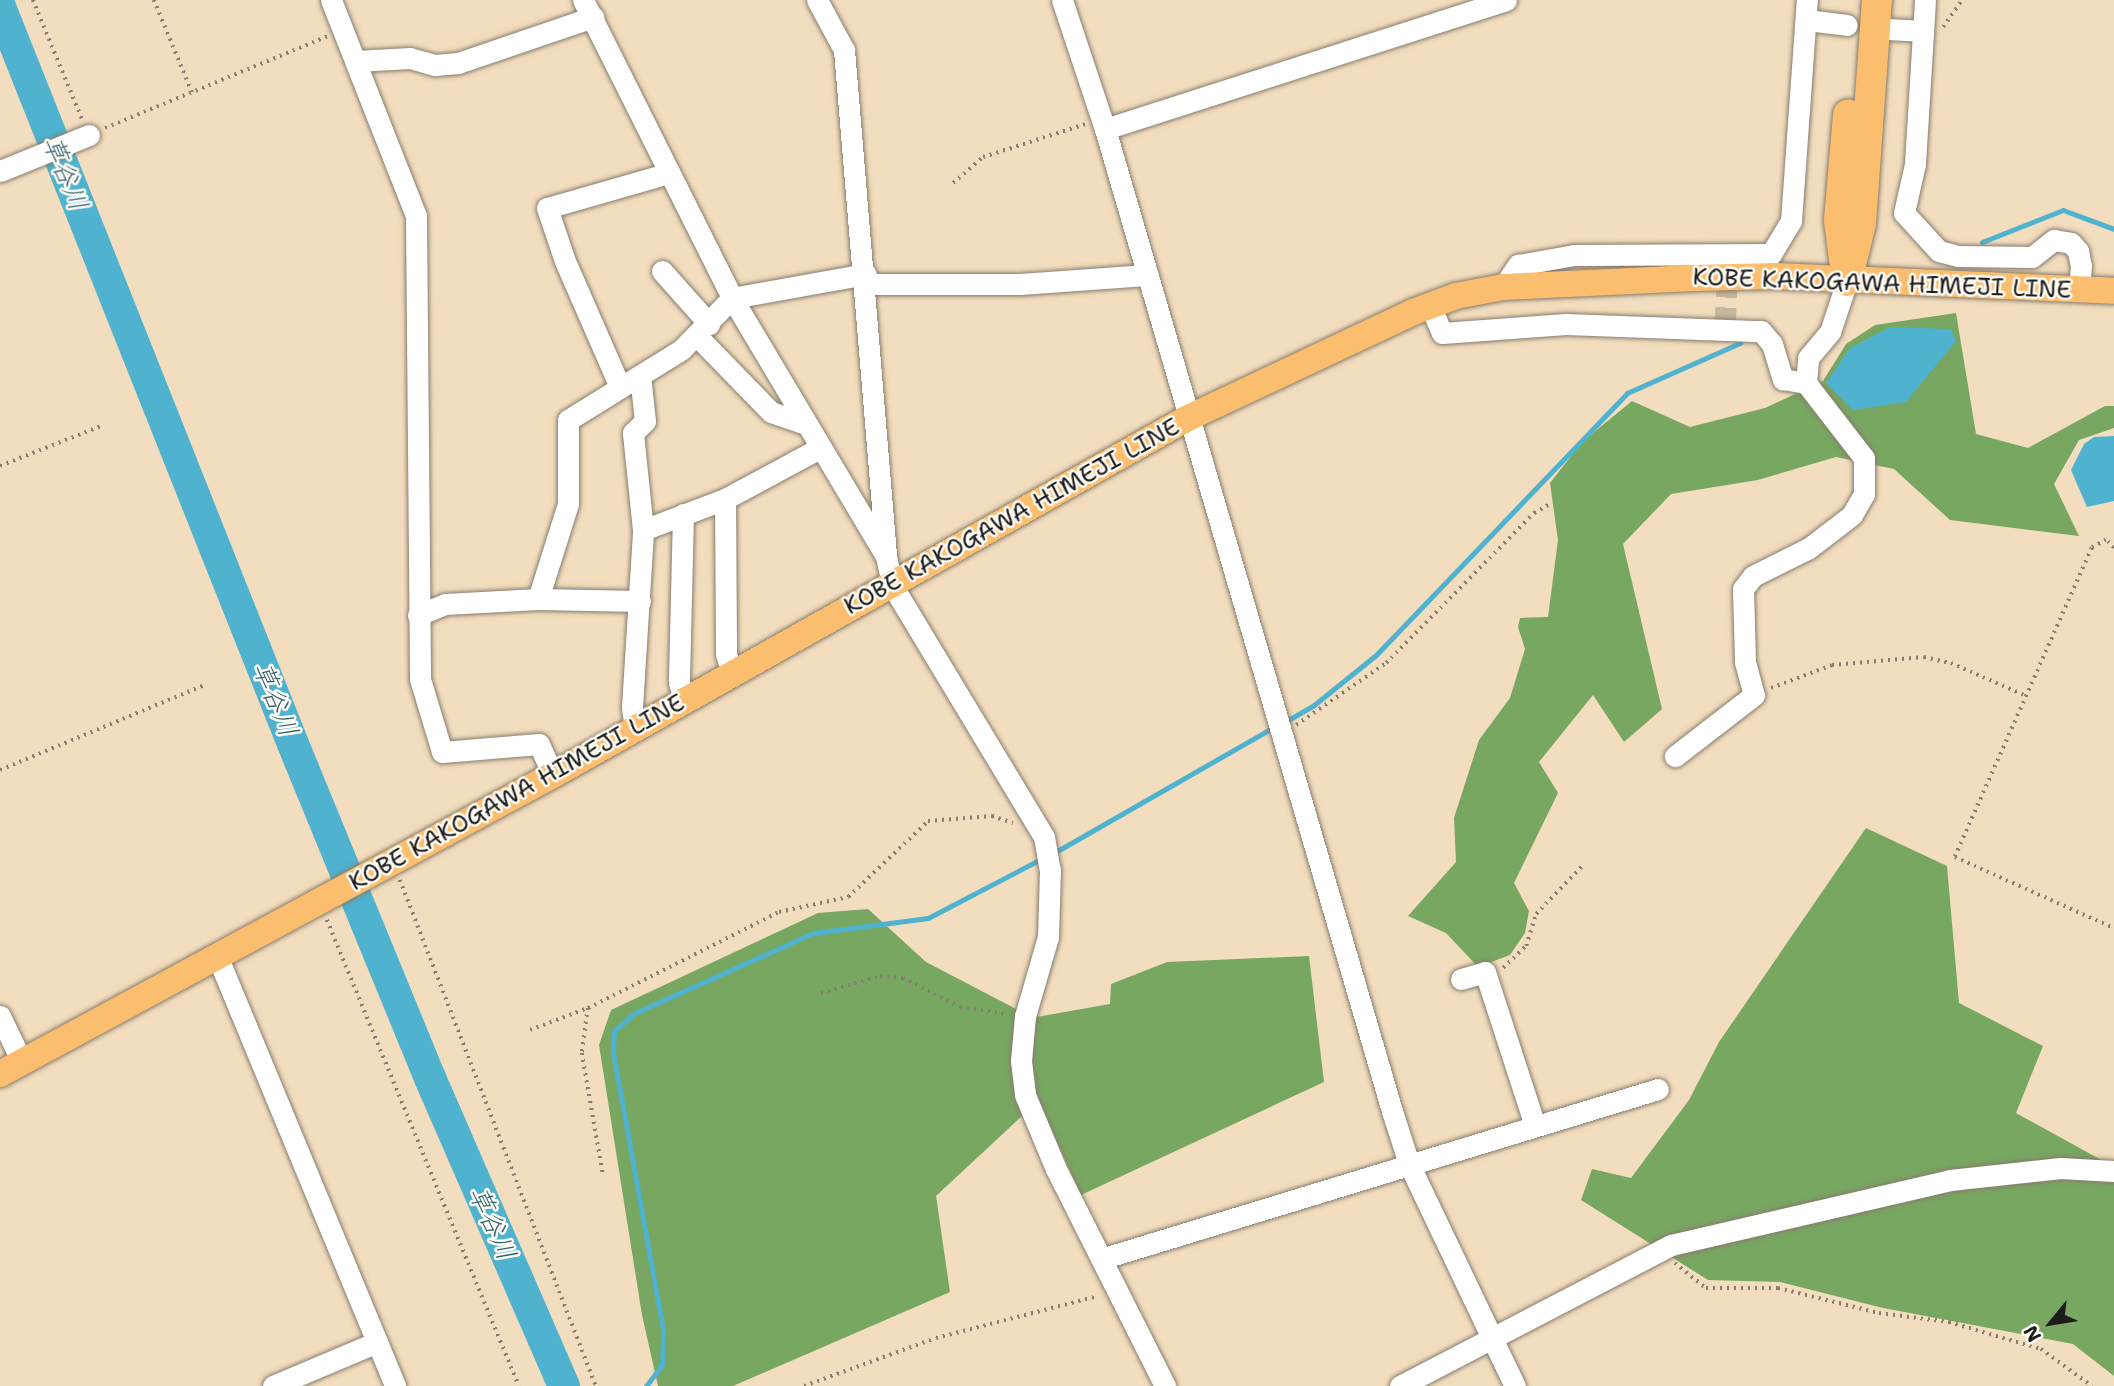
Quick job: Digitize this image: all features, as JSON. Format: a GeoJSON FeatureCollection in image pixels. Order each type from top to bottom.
{"type":"FeatureCollection","features":[{"type":"Feature","properties":{"kind":"highway"},"geometry":{"type":"LineString","coordinates":[[1847,281],[1860,223],[1877,0]]}},
{"type":"Feature","properties":{"kind":"highway"},"geometry":{"type":"LineString","coordinates":[[1847,281],[1839,220],[1852,12]]}},
{"type":"Feature","properties":{"kind":"main road","name":"KOBE KAKOGAWA HIMEJI LINE"},"geometry":{"type":"LineString","coordinates":[[11,1068],[553,775],[1186,419],[1368,329],[1430,305],[1503,286],[1761,277],[2114,290]]}},
{"type":"Feature","properties":{"kind":"street"},"geometry":{"type":"LineString","coordinates":[[331,0],[416,216],[420,679],[442,752],[539,744],[553,775]]}},
{"type":"Feature","properties":{"kind":"street"},"geometry":{"type":"LineString","coordinates":[[817,0],[844,50],[854,197],[866,279],[886,556],[891,585],[1044,837],[1050,870],[1048,937],[1025,1016],[1021,1061],[1025,1095],[1056,1169],[1104,1258],[1117,1291],[1165,1386]]}},
{"type":"Feature","properties":{"kind":"street"},"geometry":{"type":"LineString","coordinates":[[1062,0],[1103,124],[1186,419],[1283,734],[1409,1164],[1490,1339],[1515,1386]]}},
{"type":"Feature","properties":{"kind":"street"},"geometry":{"type":"LineString","coordinates":[[1103,124],[1506,0]]}},
{"type":"Feature","properties":{"kind":"street"},"geometry":{"type":"LineString","coordinates":[[1925,0],[1920,31],[1915,163],[1904,213],[1939,251],[1958,256],[2032,257],[2054,240],[2071,243],[2078,251],[2081,267],[2079,289]]}},
{"type":"Feature","properties":{"kind":"street"},"geometry":{"type":"LineString","coordinates":[[356,61],[410,58],[435,65],[458,63],[588,8],[732,298],[818,449],[886,556]]}},
{"type":"Feature","properties":{"kind":"street"},"geometry":{"type":"LineString","coordinates":[[1503,286],[1518,265],[1574,255],[1771,254],[1791,221],[1807,10],[1852,12]]}},
{"type":"Feature","properties":{"kind":"street"},"geometry":{"type":"LineString","coordinates":[[1887,29],[1920,31]]}},
{"type":"Feature","properties":{"kind":"street"},"geometry":{"type":"LineString","coordinates":[[0,171],[89,135]]}},
{"type":"Feature","properties":{"kind":"street"},"geometry":{"type":"LineString","coordinates":[[620,387],[565,261],[547,208],[669,173]]}},
{"type":"Feature","properties":{"kind":"street"},"geometry":{"type":"LineString","coordinates":[[662,271],[703,330],[771,412],[803,423]]}},
{"type":"Feature","properties":{"kind":"street"},"geometry":{"type":"LineString","coordinates":[[538,599],[568,504],[568,420],[640,375],[703,330],[732,298],[866,279],[1020,284],[1147,275]]}},
{"type":"Feature","properties":{"kind":"street"},"geometry":{"type":"LineString","coordinates":[[1806,383],[1808,358],[1830,332],[1847,281]]}},
{"type":"Feature","properties":{"kind":"street"},"geometry":{"type":"LineString","coordinates":[[1430,305],[1442,333],[1566,324],[1761,331],[1772,344],[1783,379],[1806,383],[1864,457],[1864,494],[1852,515],[1832,532],[1753,576],[1744,589],[1744,651],[1754,695],[1675,756]]}},
{"type":"Feature","properties":{"kind":"street"},"geometry":{"type":"LineString","coordinates":[[635,729],[632,707],[643,530],[633,433],[643,425],[645,415],[640,375]]}},
{"type":"Feature","properties":{"kind":"street"},"geometry":{"type":"LineString","coordinates":[[643,530],[725,499],[818,449]]}},
{"type":"Feature","properties":{"kind":"street"},"geometry":{"type":"LineString","coordinates":[[725,499],[726,654],[733,674]]}},
{"type":"Feature","properties":{"kind":"street"},"geometry":{"type":"LineString","coordinates":[[683,514],[679,682],[684,701]]}},
{"type":"Feature","properties":{"kind":"street"},"geometry":{"type":"LineString","coordinates":[[418,615],[445,604],[538,599],[640,601]]}},
{"type":"Feature","properties":{"kind":"street"},"geometry":{"type":"LineString","coordinates":[[218,958],[395,1386]]}},
{"type":"Feature","properties":{"kind":"street"},"geometry":{"type":"LineString","coordinates":[[1461,979],[1485,972],[1535,1126]]}},
{"type":"Feature","properties":{"kind":"street"},"geometry":{"type":"LineString","coordinates":[[0,1016],[11,1068]]}},
{"type":"Feature","properties":{"kind":"street"},"geometry":{"type":"LineString","coordinates":[[1104,1258],[1658,1089]]}},
{"type":"Feature","properties":{"kind":"street"},"geometry":{"type":"LineString","coordinates":[[1400,1386],[1658,1250],[1805,1211],[1950,1180],[2060,1168],[2114,1171]]}},
{"type":"Feature","properties":{"kind":"street"},"geometry":{"type":"LineString","coordinates":[[273,1386],[377,1342]]}},
{"type":"Feature","properties":{"kind":"path"},"geometry":{"type":"LineString","coordinates":[[33,0],[89,135],[342,30]]}},
{"type":"Feature","properties":{"kind":"path"},"geometry":{"type":"LineString","coordinates":[[154,0],[192,92]]}},
{"type":"Feature","properties":{"kind":"path"},"geometry":{"type":"LineString","coordinates":[[953,183],[984,157],[1103,124]]}},
{"type":"Feature","properties":{"kind":"path"},"geometry":{"type":"LineString","coordinates":[[0,466],[101,426]]}},
{"type":"Feature","properties":{"kind":"path"},"geometry":{"type":"LineString","coordinates":[[1283,734],[1386,663],[1534,513],[1551,503]]}},
{"type":"Feature","properties":{"kind":"path"},"geometry":{"type":"LineString","coordinates":[[2114,548],[2106,540],[2092,548],[1955,857],[2114,928]]}},
{"type":"Feature","properties":{"kind":"path"},"geometry":{"type":"LineString","coordinates":[[1754,695],[1832,665],[1924,657],[1951,663],[2026,696]]}},
{"type":"Feature","properties":{"kind":"path"},"geometry":{"type":"LineString","coordinates":[[0,770],[204,685]]}},
{"type":"Feature","properties":{"kind":"path"},"geometry":{"type":"LineString","coordinates":[[530,1030],[588,1008],[779,912],[848,897],[928,821],[985,816],[1016,824],[1034,820]]}},
{"type":"Feature","properties":{"kind":"path"},"geometry":{"type":"LineString","coordinates":[[392,862],[596,1386]]}},
{"type":"Feature","properties":{"kind":"path"},"geometry":{"type":"LineString","coordinates":[[1485,972],[1511,963],[1526,946],[1536,914],[1583,865]]}},
{"type":"Feature","properties":{"kind":"path"},"geometry":{"type":"LineString","coordinates":[[320,902],[519,1386]]}},
{"type":"Feature","properties":{"kind":"path"},"geometry":{"type":"LineString","coordinates":[[821,993],[880,976],[903,978],[960,1007],[1025,1016]]}},
{"type":"Feature","properties":{"kind":"path"},"geometry":{"type":"LineString","coordinates":[[588,1008],[582,1053],[603,1174]]}},
{"type":"Feature","properties":{"kind":"path"},"geometry":{"type":"LineString","coordinates":[[1658,1250],[1706,1288],[1778,1288],[1879,1313],[1949,1322],[2042,1349],[2092,1386]]}},
{"type":"Feature","properties":{"kind":"path"},"geometry":{"type":"LineString","coordinates":[[804,1386],[936,1338],[1117,1291]]}},
{"type":"Feature","properties":{"kind":"green space"},"geometry":{"type":"Polygon","coordinates":[[[1956,313],[1976,434],[2028,448],[2105,406],[2114,406],[2114,428],[2079,440],[2054,484],[2079,536],[1950,520],[1894,469],[1836,457],[1758,480],[1671,494],[1623,544],[1662,709],[1624,742],[1593,695],[1539,762],[1558,793],[1514,883],[1529,911],[1525,933],[1510,955],[1478,967],[1446,933],[1408,916],[1456,862],[1454,818],[1479,740],[1510,698],[1525,649],[1518,627],[1520,618],[1548,617],[1558,540],[1550,483],[1582,442],[1632,401],[1690,427],[1765,408],[1823,381],[1846,344],[1875,325],[1956,313]]]}},
{"type":"Feature","properties":{"kind":"green space"},"geometry":{"type":"Polygon","coordinates":[[[1866,828],[1947,866],[1959,1003],[2043,1046],[2016,1113],[2114,1167],[2114,1376],[2073,1344],[1883,1308],[1780,1282],[1708,1280],[1581,1200],[1592,1169],[1631,1178],[1689,1100],[1719,1042],[1866,828]]]}},
{"type":"Feature","properties":{"kind":"green space"},"geometry":{"type":"Polygon","coordinates":[[[868,909],[926,962],[1020,1011],[1013,1053],[1022,1116],[936,1196],[950,1292],[733,1386],[658,1386],[642,1315],[599,1045],[611,1010],[818,913],[868,909]]]}},
{"type":"Feature","properties":{"kind":"green space"},"geometry":{"type":"Polygon","coordinates":[[[1309,956],[1324,1082],[1081,1195],[1033,1089],[1031,1018],[1110,1004],[1111,984],[1167,962],[1309,956]]]}},
{"type":"Feature","properties":{"kind":"water"},"geometry":{"type":"Polygon","coordinates":[[[1890,327],[1951,329],[1956,341],[1906,402],[1853,410],[1826,383],[1850,348],[1890,327]]]}},
{"type":"Feature","properties":{"kind":"water"},"geometry":{"type":"Polygon","coordinates":[[[2114,436],[2114,501],[2087,507],[2071,470],[2084,444],[2094,437],[2114,436]]]}},
{"type":"Feature","properties":{"kind":"waterway","name":"草谷川"},"geometry":{"type":"LineString","coordinates":[[0,7],[293,744],[430,1078],[564,1386]]}},
{"type":"Feature","properties":{"kind":"waterway"},"geometry":{"type":"LineString","coordinates":[[1982,242],[2063,210],[2114,229]]}},
{"type":"Feature","properties":{"kind":"waterway"},"geometry":{"type":"LineString","coordinates":[[1283,723],[1314,705],[1376,655],[1627,393],[1740,343]]}},
{"type":"Feature","properties":{"kind":"waterway"},"geometry":{"type":"LineString","coordinates":[[1052,854],[1274,727]]}},
{"type":"Feature","properties":{"kind":"waterway"},"geometry":{"type":"LineString","coordinates":[[646,1386],[662,1365],[663,1330],[613,1052],[614,1031],[635,1013],[813,933],[928,918],[1043,858]]}},
{"type":"Feature","properties":{"kind":"tunnel"},"geometry":{"type":"LineString","coordinates":[[1725,328],[1728,263]]}}]}
